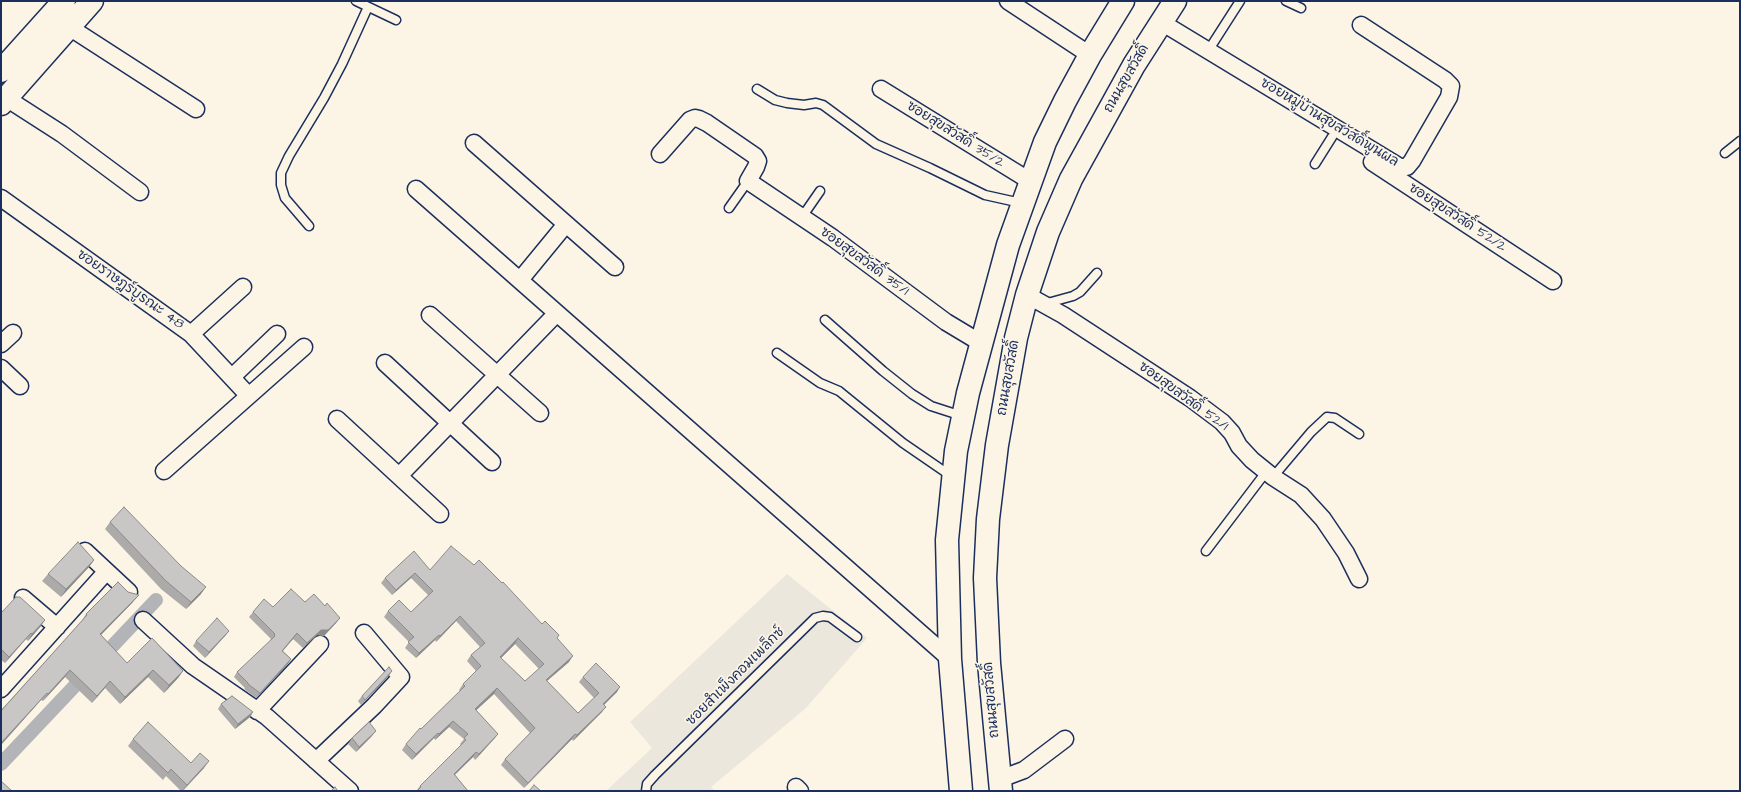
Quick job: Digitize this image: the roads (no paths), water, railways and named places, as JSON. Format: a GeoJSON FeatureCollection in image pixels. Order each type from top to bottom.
{"type":"FeatureCollection","features":[{"type":"Feature","properties":{"kind":"main road"},"geometry":{"type":"LineString","coordinates":[[1,71],[64,1]]}},
{"type":"Feature","properties":{"kind":"main road"},"geometry":{"type":"LineString","coordinates":[[3,101],[92,1]]}},
{"type":"Feature","properties":{"kind":"main road","name":"ถนนสุขสวัสดิ์"},"geometry":{"type":"LineString","coordinates":[[1000,785],[989,663],[985,578],[988,520],[998,438],[1016,338],[1035,300],[1048,232],[1071,179],[1134,64],[1175,1]]}},
{"type":"Feature","properties":{"kind":"main road"},"geometry":{"type":"LineString","coordinates":[[960,791],[950,659],[947,540],[956,450],[981,343],[1008,245],[1030,181],[1045,142],[1065,101],[1118,3]]}},
{"type":"Feature","properties":{"kind":"street"},"geometry":{"type":"LineString","coordinates":[[1008,1],[1090,55]]}},
{"type":"Feature","properties":{"kind":"street","name":"ซอยหมู่บ้านสุขสวัสดิ์พูนผล"},"geometry":{"type":"LineString","coordinates":[[1159,26],[1208,51],[1400,167],[1406,167],[1412,161],[1449,97],[1451,86],[1445,80],[1361,25]]}},
{"type":"Feature","properties":{"kind":"street","name":"ซอยสุขสวัสดิ์ 52/2"},"geometry":{"type":"LineString","coordinates":[[1159,26],[1553,281]]}},
{"type":"Feature","properties":{"kind":"street"},"geometry":{"type":"LineString","coordinates":[[69,27],[196,109]]}},
{"type":"Feature","properties":{"kind":"street","name":"ซอยสุขสวัสดิ์ 35/2"},"geometry":{"type":"LineString","coordinates":[[881,89],[1030,181]]}},
{"type":"Feature","properties":{"kind":"street"},"geometry":{"type":"LineString","coordinates":[[3,101],[62,134],[140,192]]}},
{"type":"Feature","properties":{"kind":"street"},"geometry":{"type":"LineString","coordinates":[[660,154],[690,120],[695,118],[699,119],[749,150],[755,156],[758,161],[748,181]]}},
{"type":"Feature","properties":{"kind":"street"},"geometry":{"type":"LineString","coordinates":[[474,143],[614,267]]}},
{"type":"Feature","properties":{"kind":"street","name":"ซอยสุขสวัสดิ์ 35/1"},"geometry":{"type":"LineString","coordinates":[[748,181],[833,238],[946,322],[981,343]]}},
{"type":"Feature","properties":{"kind":"street"},"geometry":{"type":"LineString","coordinates":[[416,189],[950,659]]}},
{"type":"Feature","properties":{"kind":"street","name":"ซอยราษฎร์บูรณะ 48"},"geometry":{"type":"LineString","coordinates":[[1,198],[191,334],[248,395]]}},
{"type":"Feature","properties":{"kind":"street"},"geometry":{"type":"LineString","coordinates":[[520,280],[566,224]]}},
{"type":"Feature","properties":{"kind":"street"},"geometry":{"type":"LineString","coordinates":[[191,334],[243,287]]}},
{"type":"Feature","properties":{"kind":"street","name":"ซอยสุขสวัสดิ์ 52/1"},"geometry":{"type":"LineString","coordinates":[[1035,300],[1064,315],[1190,398],[1216,417],[1232,433],[1239,446],[1248,456],[1270,474],[1300,495],[1323,519],[1346,553],[1359,579]]}},
{"type":"Feature","properties":{"kind":"street"},"geometry":{"type":"LineString","coordinates":[[399,476],[557,313]]}},
{"type":"Feature","properties":{"kind":"street"},"geometry":{"type":"LineString","coordinates":[[430,315],[540,412]]}},
{"type":"Feature","properties":{"kind":"street"},"geometry":{"type":"LineString","coordinates":[[1,344],[13,334]]}},
{"type":"Feature","properties":{"kind":"street"},"geometry":{"type":"LineString","coordinates":[[232,377],[277,334]]}},
{"type":"Feature","properties":{"kind":"street"},"geometry":{"type":"LineString","coordinates":[[164,471],[304,347]]}},
{"type":"Feature","properties":{"kind":"street"},"geometry":{"type":"LineString","coordinates":[[385,363],[492,462]]}},
{"type":"Feature","properties":{"kind":"street"},"geometry":{"type":"LineString","coordinates":[[1,368],[20,386]]}},
{"type":"Feature","properties":{"kind":"street"},"geometry":{"type":"LineString","coordinates":[[337,418],[440,514]]}},
{"type":"Feature","properties":{"kind":"street"},"geometry":{"type":"LineString","coordinates":[[85,551],[129,592]]}},
{"type":"Feature","properties":{"kind":"street"},"geometry":{"type":"LineString","coordinates":[[1,689],[106,572]]}},
{"type":"Feature","properties":{"kind":"street"},"geometry":{"type":"LineString","coordinates":[[23,598],[57,627]]}},
{"type":"Feature","properties":{"kind":"street"},"geometry":{"type":"LineString","coordinates":[[143,620],[193,666],[267,717],[350,791]]}},
{"type":"Feature","properties":{"kind":"street"},"geometry":{"type":"LineString","coordinates":[[316,761],[374,706],[401,677],[364,633]]}},
{"type":"Feature","properties":{"kind":"street"},"geometry":{"type":"LineString","coordinates":[[257,711],[320,644]]}},
{"type":"Feature","properties":{"kind":"street"},"geometry":{"type":"LineString","coordinates":[[1000,785],[1024,770],[1065,739]]}},
{"type":"Feature","properties":{"kind":"lane"},"geometry":{"type":"LineString","coordinates":[[356,1],[396,20]]}},
{"type":"Feature","properties":{"kind":"lane"},"geometry":{"type":"LineString","coordinates":[[1208,51],[1240,1]]}},
{"type":"Feature","properties":{"kind":"lane"},"geometry":{"type":"LineString","coordinates":[[1286,1],[1301,8]]}},
{"type":"Feature","properties":{"kind":"lane"},"geometry":{"type":"LineString","coordinates":[[309,226],[285,198],[281,185],[281,173],[289,156],[324,98],[342,64],[368,7]]}},
{"type":"Feature","properties":{"kind":"lane"},"geometry":{"type":"LineString","coordinates":[[757,89],[776,100],[787,103],[816,103],[823,105],[876,144],[930,168],[984,196],[1022,204]]}},
{"type":"Feature","properties":{"kind":"lane"},"geometry":{"type":"LineString","coordinates":[[1315,164],[1332,137]]}},
{"type":"Feature","properties":{"kind":"lane"},"geometry":{"type":"LineString","coordinates":[[1725,153],[1740,141]]}},
{"type":"Feature","properties":{"kind":"lane"},"geometry":{"type":"LineString","coordinates":[[729,208],[748,181]]}},
{"type":"Feature","properties":{"kind":"lane"},"geometry":{"type":"LineString","coordinates":[[802,217],[820,190]]}},
{"type":"Feature","properties":{"kind":"lane"},"geometry":{"type":"LineString","coordinates":[[1035,300],[1073,296],[1080,292],[1097,274]]}},
{"type":"Feature","properties":{"kind":"lane"},"geometry":{"type":"LineString","coordinates":[[825,320],[883,371],[912,394],[931,406],[963,416]]}},
{"type":"Feature","properties":{"kind":"lane"},"geometry":{"type":"LineString","coordinates":[[777,353],[820,383],[838,390],[903,443],[953,477]]}},
{"type":"Feature","properties":{"kind":"lane"},"geometry":{"type":"LineString","coordinates":[[1206,551],[1270,474],[1327,417],[1335,418],[1359,434]]}},
{"type":"Feature","properties":{"kind":"lane","name":"ซอยสำเพ็งคอมเพล็กซ์"},"geometry":{"type":"LineString","coordinates":[[646,791],[647,784],[655,775],[815,618],[823,616],[830,617],[857,637]]}},
{"type":"Feature","properties":{"kind":"waterway"},"geometry":{"type":"LineString","coordinates":[[1,764],[156,600]]}}]}
